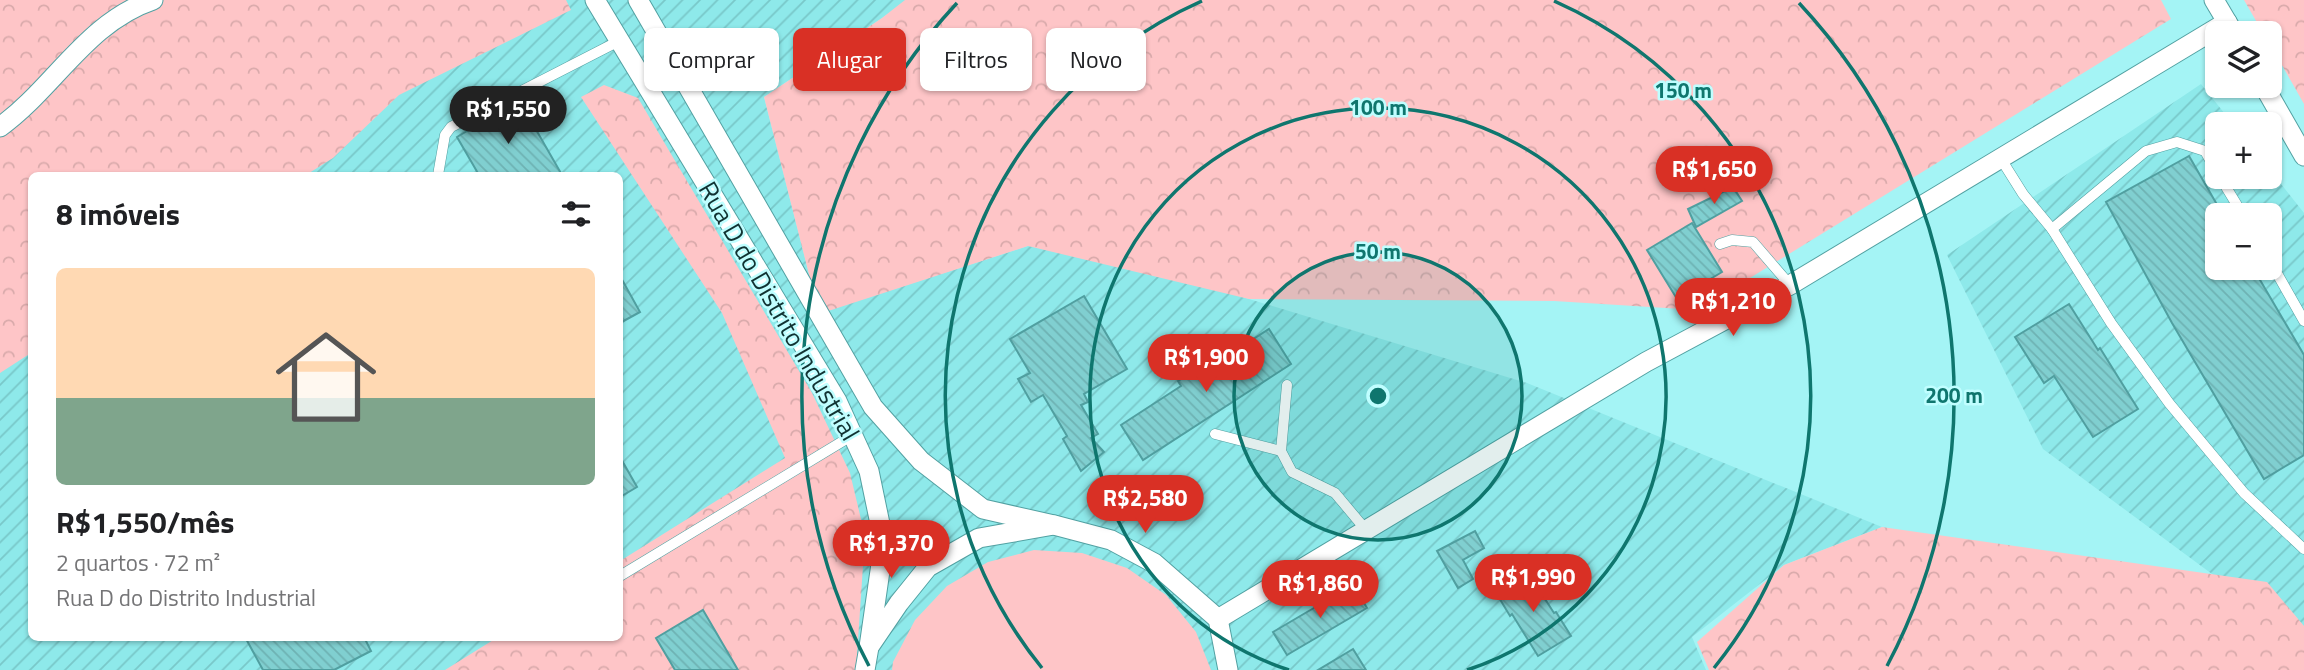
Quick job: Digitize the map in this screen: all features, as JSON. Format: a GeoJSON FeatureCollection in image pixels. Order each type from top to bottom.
{"type":"FeatureCollection","features":[{"type":"Feature","properties":{"kind":"street"},"geometry":{"type":"LineString","coordinates":[[0,127],[21,112],[103,26],[153,0]]}},
{"type":"Feature","properties":{"kind":"street","name":"Rua D do Distrito Industrial"},"geometry":{"type":"LineString","coordinates":[[595,0],[837,401],[869,471],[884,543],[865,670]]}},
{"type":"Feature","properties":{"kind":"street","name":"Rua D do Distrito Industrial"},"geometry":{"type":"LineString","coordinates":[[638,0],[873,407],[921,461],[983,509],[1111,540],[1154,563],[1218,619]]}},
{"type":"Feature","properties":{"kind":"street"},"geometry":{"type":"LineString","coordinates":[[2214,0],[2226,21]]}},
{"type":"Feature","properties":{"kind":"street"},"geometry":{"type":"LineString","coordinates":[[1228,670],[1218,619],[1646,362],[1790,285],[2001,159],[2205,42]]}},
{"type":"Feature","properties":{"kind":"street"},"geometry":{"type":"LineString","coordinates":[[2271,98],[2304,156]]}},
{"type":"Feature","properties":{"kind":"street"},"geometry":{"type":"LineString","coordinates":[[869,647],[898,603],[928,567],[979,538],[1054,525]]}},
{"type":"Feature","properties":{"kind":"lane"},"geometry":{"type":"LineString","coordinates":[[439,172],[446,135],[451,127],[620,41]]}},
{"type":"Feature","properties":{"kind":"lane"},"geometry":{"type":"LineString","coordinates":[[2052,229],[2146,151],[2176,142],[2205,151]]}},
{"type":"Feature","properties":{"kind":"lane"},"geometry":{"type":"LineString","coordinates":[[2001,159],[2023,194],[2052,229],[2111,323],[2169,403],[2244,493],[2304,549]]}},
{"type":"Feature","properties":{"kind":"lane"},"geometry":{"type":"LineString","coordinates":[[1720,244],[1731,240],[1753,242],[1790,285]]}},
{"type":"Feature","properties":{"kind":"lane"},"geometry":{"type":"LineString","coordinates":[[2281,280],[2304,321]]}},
{"type":"Feature","properties":{"kind":"lane"},"geometry":{"type":"LineString","coordinates":[[1286,386],[1281,451],[1292,472],[1335,493],[1366,530]]}},
{"type":"Feature","properties":{"kind":"lane"},"geometry":{"type":"LineString","coordinates":[[1215,434],[1281,451]]}},
{"type":"Feature","properties":{"kind":"lane"},"geometry":{"type":"LineString","coordinates":[[623,574],[853,435]]}},
{"type":"Feature","properties":{"kind":"shaded area"},"geometry":{"type":"Polygon","coordinates":[[[0,0],[909,0],[867,28],[793,28],[793,78],[779,87],[779,28],[644,28],[644,91],[773,91],[764,97],[819,313],[1028,246],[1097,253],[1527,383],[1882,527],[1784,565],[1692,637],[1706,670],[0,670],[0,0]]]}},
{"type":"Feature","properties":{"kind":"shaded area"},"geometry":{"type":"Polygon","coordinates":[[[2201,84],[2205,89],[2205,98],[2212,98],[2223,112],[2205,112],[2205,189],[2282,189],[2282,185],[2304,213],[2304,642],[2043,449],[1947,255],[2201,84]]]}},
{"type":"Feature","properties":{"kind":"green space"},"geometry":{"type":"Polygon","coordinates":[[[0,0],[566,0],[571,10],[399,95],[333,158],[311,172],[28,172],[28,355],[0,373],[0,0]]]}},
{"type":"Feature","properties":{"kind":"green space"},"geometry":{"type":"Polygon","coordinates":[[[905,0],[2161,0],[2171,19],[1698,310],[1554,301],[1249,299],[1028,246],[819,314],[764,97],[773,91],[779,91],[779,87],[793,78],[793,91],[906,91],[906,28],[867,28],[905,0]]]}},
{"type":"Feature","properties":{"kind":"green space"},"geometry":{"type":"Polygon","coordinates":[[[2244,0],[2304,0],[2304,104],[2282,65],[2282,21],[2256,21],[2244,0]]]}},
{"type":"Feature","properties":{"kind":"green space"},"geometry":{"type":"Polygon","coordinates":[[[604,85],[638,98],[812,393],[850,473],[865,536],[856,670],[445,670],[492,641],[623,641],[623,559],[785,458],[722,313],[581,97],[604,85]]]}},
{"type":"Feature","properties":{"kind":"green space"},"geometry":{"type":"Polygon","coordinates":[[[1882,527],[2267,582],[2304,626],[2304,670],[1709,670],[1697,642],[1784,565],[1882,527]]]}},
{"type":"Feature","properties":{"kind":"green space"},"geometry":{"type":"Polygon","coordinates":[[[1034,550],[1082,553],[1127,568],[1166,595],[1196,632],[1211,670],[892,670],[893,662],[915,620],[947,586],[988,562],[1034,550]]]}},
{"type":"Feature","properties":{"kind":"building"},"geometry":{"type":"Polygon","coordinates":[[[519,100],[560,172],[477,172],[457,137],[519,100]]]}},
{"type":"Feature","properties":{"kind":"building"},"geometry":{"type":"Polygon","coordinates":[[[2189,156],[2205,184],[2205,189],[2208,189],[2216,203],[2205,203],[2205,280],[2260,280],[2304,355],[2304,455],[2264,479],[2172,323],[2106,202],[2189,156]]]}},
{"type":"Feature","properties":{"kind":"building"},"geometry":{"type":"Polygon","coordinates":[[[1733,187],[1742,201],[1696,227],[1688,209],[1733,187]]]}},
{"type":"Feature","properties":{"kind":"building"},"geometry":{"type":"Polygon","coordinates":[[[1692,223],[1722,272],[1677,299],[1647,250],[1692,223]]]}},
{"type":"Feature","properties":{"kind":"building"},"geometry":{"type":"Polygon","coordinates":[[[623,281],[640,312],[623,321],[623,281]]]}},
{"type":"Feature","properties":{"kind":"building"},"geometry":{"type":"Polygon","coordinates":[[[1084,296],[1127,369],[1084,394],[1088,402],[1081,405],[1098,434],[1091,438],[1104,452],[1081,471],[1063,439],[1067,436],[1043,395],[1031,402],[1018,379],[1030,373],[1010,339],[1084,296]]]}},
{"type":"Feature","properties":{"kind":"building"},"geometry":{"type":"Polygon","coordinates":[[[2069,304],[2138,409],[2093,437],[2054,376],[2044,383],[2015,337],[2069,304]]]}},
{"type":"Feature","properties":{"kind":"building"},"geometry":{"type":"Polygon","coordinates":[[[1269,329],[1291,364],[1143,460],[1121,425],[1181,386],[1178,381],[1195,371],[1199,374],[1269,329]]]}},
{"type":"Feature","properties":{"kind":"building"},"geometry":{"type":"Polygon","coordinates":[[[623,462],[637,487],[623,495],[623,462]]]}},
{"type":"Feature","properties":{"kind":"building"},"geometry":{"type":"Polygon","coordinates":[[[1475,531],[1484,548],[1463,560],[1473,579],[1458,588],[1437,551],[1475,531]]]}},
{"type":"Feature","properties":{"kind":"building"},"geometry":{"type":"Polygon","coordinates":[[[1527,571],[1571,636],[1538,656],[1495,591],[1527,571]]]}},
{"type":"Feature","properties":{"kind":"building"},"geometry":{"type":"Polygon","coordinates":[[[1353,585],[1367,608],[1287,655],[1273,632],[1353,585]]]}},
{"type":"Feature","properties":{"kind":"building"},"geometry":{"type":"Polygon","coordinates":[[[703,610],[738,670],[675,670],[656,638],[703,610]]]}},
{"type":"Feature","properties":{"kind":"building"},"geometry":{"type":"Polygon","coordinates":[[[247,641],[366,641],[371,651],[334,670],[263,670],[247,641]]]}},
{"type":"Feature","properties":{"kind":"building"},"geometry":{"type":"Polygon","coordinates":[[[1353,649],[1366,670],[1318,670],[1353,649]]]}}]}
